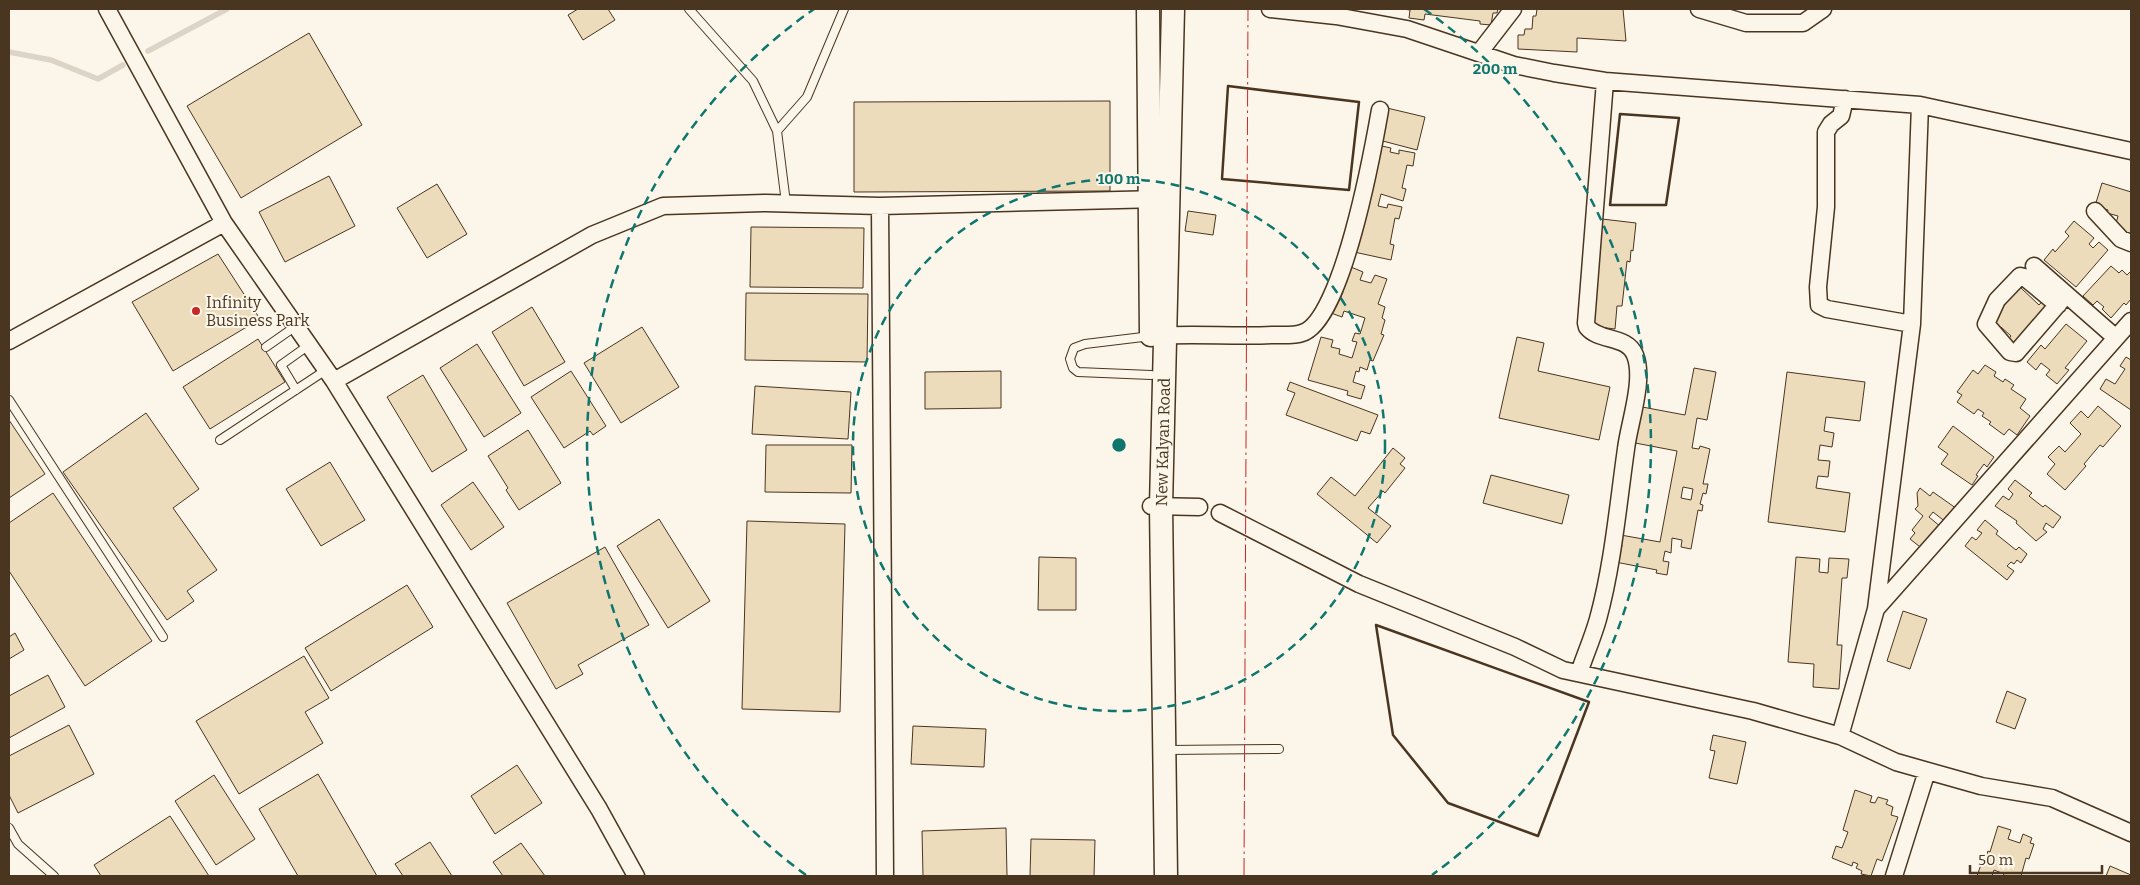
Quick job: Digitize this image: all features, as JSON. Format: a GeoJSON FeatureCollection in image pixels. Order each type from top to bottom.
{"type":"FeatureCollection","features":[{"type":"Feature","properties":{"kind":"street"},"geometry":{"type":"LineString","coordinates":[[107,9],[224,223],[330,375],[599,809],[636,876]]}},
{"type":"Feature","properties":{"kind":"street","name":"New Kalyan Road"},"geometry":{"type":"LineString","coordinates":[[1148,9],[1160,199]]}},
{"type":"Feature","properties":{"kind":"street","name":"New Kalyan Road"},"geometry":{"type":"LineString","coordinates":[[1157,792],[1156,506],[1160,199],[1173,9]]}},
{"type":"Feature","properties":{"kind":"street"},"geometry":{"type":"LineString","coordinates":[[1270,9],[1336,12],[1407,29],[1514,65],[1554,74],[1605,81],[1920,105],[2131,151]]}},
{"type":"Feature","properties":{"kind":"street"},"geometry":{"type":"LineString","coordinates":[[1480,54],[1513,9]]}},
{"type":"Feature","properties":{"kind":"street"},"geometry":{"type":"LineString","coordinates":[[1699,9],[1746,23],[1803,23],[1823,9]]}},
{"type":"Feature","properties":{"kind":"street"},"geometry":{"type":"LineString","coordinates":[[1579,673],[1598,618],[1614,537],[1616,511],[1622,485],[1637,382],[1635,355],[1630,347],[1620,341],[1594,334],[1587,328],[1586,323],[1605,81]]}},
{"type":"Feature","properties":{"kind":"street"},"geometry":{"type":"LineString","coordinates":[[1846,99],[1841,116],[1831,124],[1826,132],[1826,206],[1818,287],[1819,305],[1827,309],[1912,324]]}},
{"type":"Feature","properties":{"kind":"street"},"geometry":{"type":"LineString","coordinates":[[1840,736],[1876,609],[1912,324],[1920,105]]}},
{"type":"Feature","properties":{"kind":"street"},"geometry":{"type":"LineString","coordinates":[[1158,336],[1242,337],[1303,333],[1317,324],[1336,289],[1361,204],[1380,110]]}},
{"type":"Feature","properties":{"kind":"street"},"geometry":{"type":"LineString","coordinates":[[330,375],[592,235],[663,206],[786,204],[880,206],[1160,199]]}},
{"type":"Feature","properties":{"kind":"street"},"geometry":{"type":"LineString","coordinates":[[880,206],[885,876]]}},
{"type":"Feature","properties":{"kind":"street"},"geometry":{"type":"LineString","coordinates":[[2095,211],[2121,239],[2131,243]]}},
{"type":"Feature","properties":{"kind":"street"},"geometry":{"type":"LineString","coordinates":[[9,341],[224,223]]}},
{"type":"Feature","properties":{"kind":"street"},"geometry":{"type":"LineString","coordinates":[[2034,266],[2062,300]]}},
{"type":"Feature","properties":{"kind":"street"},"geometry":{"type":"LineString","coordinates":[[2062,300],[2014,354],[1987,327],[1986,321],[1997,300],[2020,276],[2024,276],[2062,300],[2116,338]]}},
{"type":"Feature","properties":{"kind":"street"},"geometry":{"type":"LineString","coordinates":[[1876,609],[2131,321]]}},
{"type":"Feature","properties":{"kind":"street","name":"New Kalyan Road"},"geometry":{"type":"LineString","coordinates":[[1156,506],[1151,376],[1158,336]]}},
{"type":"Feature","properties":{"kind":"street"},"geometry":{"type":"LineString","coordinates":[[1156,506],[1199,507]]}},
{"type":"Feature","properties":{"kind":"street"},"geometry":{"type":"LineString","coordinates":[[1220,513],[1359,584],[1515,647],[1563,670],[1753,711],[1840,736],[1896,762],[1981,786],[2052,798],[2131,833]]}},
{"type":"Feature","properties":{"kind":"street"},"geometry":{"type":"LineString","coordinates":[[1894,876],[1927,771]]}},
{"type":"Feature","properties":{"kind":"street"},"geometry":{"type":"LineString","coordinates":[[1151,876],[1157,792]]}},
{"type":"Feature","properties":{"kind":"street"},"geometry":{"type":"LineString","coordinates":[[1157,792],[1166,876]]}},
{"type":"Feature","properties":{"kind":"lane"},"geometry":{"type":"LineString","coordinates":[[689,9],[753,81],[777,131],[786,204]]}},
{"type":"Feature","properties":{"kind":"lane"},"geometry":{"type":"LineString","coordinates":[[777,131],[807,97],[844,9]]}},
{"type":"Feature","properties":{"kind":"lane"},"geometry":{"type":"LineString","coordinates":[[266,347],[296,326]]}},
{"type":"Feature","properties":{"kind":"lane"},"geometry":{"type":"LineString","coordinates":[[1151,376],[1078,372],[1073,368],[1070,359],[1074,348],[1085,344],[1158,336]]}},
{"type":"Feature","properties":{"kind":"lane"},"geometry":{"type":"LineString","coordinates":[[296,390],[281,365],[309,344]]}},
{"type":"Feature","properties":{"kind":"lane"},"geometry":{"type":"LineString","coordinates":[[220,440],[296,390],[330,375]]}},
{"type":"Feature","properties":{"kind":"lane"},"geometry":{"type":"LineString","coordinates":[[9,400],[163,637]]}},
{"type":"Feature","properties":{"kind":"lane"},"geometry":{"type":"LineString","coordinates":[[1157,751],[1279,749]]}},
{"type":"Feature","properties":{"kind":"lane"},"geometry":{"type":"LineString","coordinates":[[9,828],[18,844],[54,876]]}},
{"type":"Feature","properties":{"kind":"building"},"geometry":{"type":"Polygon","coordinates":[[[578,9],[608,9],[615,20],[583,40],[568,15],[578,9]]]}},
{"type":"Feature","properties":{"kind":"building"},"geometry":{"type":"Polygon","coordinates":[[[1403,9],[1498,9],[1497,13],[1493,13],[1491,25],[1480,24],[1480,21],[1425,14],[1424,20],[1409,18],[1410,10],[1403,9]]]}},
{"type":"Feature","properties":{"kind":"building"},"geometry":{"type":"Polygon","coordinates":[[[1537,9],[1623,9],[1626,41],[1577,38],[1577,52],[1518,49],[1518,35],[1524,35],[1525,29],[1532,29],[1533,16],[1536,16],[1537,9]]]}},
{"type":"Feature","properties":{"kind":"building"},"geometry":{"type":"Polygon","coordinates":[[[309,33],[362,125],[241,198],[187,106],[309,33]]]}},
{"type":"Feature","properties":{"kind":"building"},"geometry":{"type":"Polygon","coordinates":[[[1110,101],[1110,191],[854,192],[854,102],[1110,101]]]}},
{"type":"Feature","properties":{"kind":"building"},"geometry":{"type":"Polygon","coordinates":[[[1387,108],[1425,117],[1417,150],[1379,140],[1387,108]]]}},
{"type":"Feature","properties":{"kind":"building"},"geometry":{"type":"Polygon","coordinates":[[[1377,145],[1391,148],[1390,152],[1399,154],[1399,150],[1415,153],[1413,166],[1407,165],[1402,188],[1406,189],[1403,201],[1381,194],[1378,206],[1387,208],[1388,204],[1402,207],[1399,219],[1395,218],[1390,244],[1394,245],[1391,260],[1354,252],[1377,145]]]}},
{"type":"Feature","properties":{"kind":"building"},"geometry":{"type":"Polygon","coordinates":[[[329,176],[355,226],[285,262],[259,212],[329,176]]]}},
{"type":"Feature","properties":{"kind":"building"},"geometry":{"type":"Polygon","coordinates":[[[2102,183],[2131,192],[2131,240],[2114,231],[2118,216],[2107,213],[2108,210],[2095,206],[2102,183]]]}},
{"type":"Feature","properties":{"kind":"building"},"geometry":{"type":"Polygon","coordinates":[[[437,184],[467,234],[427,258],[397,208],[437,184]]]}},
{"type":"Feature","properties":{"kind":"building"},"geometry":{"type":"Polygon","coordinates":[[[1188,211],[1216,215],[1213,235],[1185,231],[1188,211]]]}},
{"type":"Feature","properties":{"kind":"building"},"geometry":{"type":"Polygon","coordinates":[[[1602,219],[1636,223],[1633,251],[1631,250],[1630,262],[1627,261],[1622,306],[1617,306],[1615,329],[1591,326],[1602,219]]]}},
{"type":"Feature","properties":{"kind":"building"},"geometry":{"type":"Polygon","coordinates":[[[2074,221],[2094,238],[2089,244],[2093,248],[2099,242],[2108,250],[2076,287],[2044,260],[2053,249],[2055,252],[2069,236],[2065,232],[2074,221]]]}},
{"type":"Feature","properties":{"kind":"building"},"geometry":{"type":"Polygon","coordinates":[[[751,227],[864,228],[863,288],[750,287],[751,227]]]}},
{"type":"Feature","properties":{"kind":"building","name":"Infinity Business Park"},"geometry":{"type":"Polygon","coordinates":[[[218,254],[260,319],[173,371],[132,302],[218,254]]]}},
{"type":"Feature","properties":{"kind":"building"},"geometry":{"type":"Polygon","coordinates":[[[2111,266],[2119,273],[2122,270],[2127,275],[2131,273],[2131,299],[2126,305],[2124,303],[2111,318],[2102,309],[2104,307],[2097,301],[2093,305],[2083,296],[2111,266]]]}},
{"type":"Feature","properties":{"kind":"building"},"geometry":{"type":"Polygon","coordinates":[[[1351,267],[1363,272],[1360,280],[1371,283],[1375,275],[1387,279],[1378,304],[1385,307],[1382,318],[1385,320],[1381,334],[1384,335],[1373,361],[1370,360],[1367,370],[1360,367],[1359,372],[1356,371],[1353,382],[1365,386],[1361,399],[1347,395],[1348,391],[1308,380],[1321,337],[1333,340],[1331,347],[1340,349],[1339,354],[1352,358],[1357,342],[1352,341],[1355,333],[1360,334],[1365,318],[1344,311],[1342,317],[1331,313],[1336,299],[1340,300],[1351,267]]]}},
{"type":"Feature","properties":{"kind":"building"},"geometry":{"type":"Polygon","coordinates":[[[2018,283],[2039,305],[2045,298],[2054,305],[2013,350],[2005,343],[2011,336],[2001,327],[1999,330],[1990,322],[2006,303],[2003,300],[2018,283]]]}},
{"type":"Feature","properties":{"kind":"building"},"geometry":{"type":"Polygon","coordinates":[[[746,293],[868,294],[867,362],[745,360],[746,293]]]}},
{"type":"Feature","properties":{"kind":"building"},"geometry":{"type":"Polygon","coordinates":[[[532,307],[565,362],[524,386],[492,332],[532,307]]]}},
{"type":"Feature","properties":{"kind":"building"},"geometry":{"type":"Polygon","coordinates":[[[2066,324],[2087,341],[2065,368],[2069,370],[2057,384],[2046,375],[2050,370],[2041,363],[2036,370],[2027,362],[2041,345],[2045,349],[2066,324]]]}},
{"type":"Feature","properties":{"kind":"building"},"geometry":{"type":"Polygon","coordinates":[[[642,327],[679,387],[621,423],[584,363],[642,327]]]}},
{"type":"Feature","properties":{"kind":"building"},"geometry":{"type":"Polygon","coordinates":[[[1517,337],[1544,343],[1538,371],[1610,387],[1599,440],[1499,418],[1517,337]]]}},
{"type":"Feature","properties":{"kind":"building"},"geometry":{"type":"Polygon","coordinates":[[[258,339],[285,382],[210,429],[183,387],[258,339]]]}},
{"type":"Feature","properties":{"kind":"building"},"geometry":{"type":"Polygon","coordinates":[[[477,344],[521,413],[484,437],[440,368],[477,344]]]}},
{"type":"Feature","properties":{"kind":"building"},"geometry":{"type":"Polygon","coordinates":[[[2126,357],[2131,360],[2131,410],[2100,389],[2106,379],[2115,384],[2125,369],[2120,366],[2126,357]]]}},
{"type":"Feature","properties":{"kind":"building"},"geometry":{"type":"Polygon","coordinates":[[[1985,365],[1996,372],[1994,376],[2003,382],[2005,379],[2014,385],[2011,389],[2026,399],[2020,408],[2030,416],[2017,435],[2009,429],[2004,435],[1989,424],[1991,422],[1982,416],[1984,413],[1978,409],[1974,414],[1957,402],[1962,395],[1957,392],[1973,370],[1978,374],[1985,365]]]}},
{"type":"Feature","properties":{"kind":"building"},"geometry":{"type":"Polygon","coordinates":[[[1694,368],[1716,372],[1707,420],[1697,418],[1692,448],[1699,449],[1700,446],[1710,449],[1703,484],[1708,484],[1706,494],[1703,493],[1700,504],[1703,505],[1702,511],[1698,510],[1691,549],[1681,547],[1682,540],[1672,538],[1671,553],[1665,551],[1663,561],[1669,562],[1667,575],[1656,573],[1657,570],[1610,561],[1612,551],[1620,553],[1622,545],[1614,544],[1615,534],[1660,542],[1677,451],[1630,442],[1637,406],[1685,415],[1694,368]],[[1683,487],[1681,498],[1691,500],[1693,489],[1683,487]]]}},
{"type":"Feature","properties":{"kind":"building"},"geometry":{"type":"Polygon","coordinates":[[[571,371],[606,426],[593,435],[590,431],[564,448],[531,397],[571,371]]]}},
{"type":"Feature","properties":{"kind":"building"},"geometry":{"type":"Polygon","coordinates":[[[1001,371],[1001,408],[925,409],[925,372],[1001,371]]]}},
{"type":"Feature","properties":{"kind":"building"},"geometry":{"type":"Polygon","coordinates":[[[1787,372],[1865,382],[1860,421],[1826,417],[1824,431],[1834,433],[1832,447],[1820,445],[1818,460],[1830,461],[1828,477],[1818,476],[1816,488],[1850,493],[1845,532],[1768,522],[1787,372]]]}},
{"type":"Feature","properties":{"kind":"building"},"geometry":{"type":"Polygon","coordinates":[[[423,375],[467,450],[432,472],[387,397],[423,375]]]}},
{"type":"Feature","properties":{"kind":"building"},"geometry":{"type":"Polygon","coordinates":[[[1290,382],[1378,415],[1370,434],[1361,431],[1357,441],[1286,415],[1295,393],[1287,390],[1290,382]]]}},
{"type":"Feature","properties":{"kind":"building"},"geometry":{"type":"Polygon","coordinates":[[[755,386],[851,392],[848,439],[752,434],[755,386]]]}},
{"type":"Feature","properties":{"kind":"building"},"geometry":{"type":"Polygon","coordinates":[[[2098,406],[2121,426],[2103,447],[2100,445],[2084,464],[2086,466],[2065,490],[2047,474],[2055,464],[2048,457],[2059,446],[2065,452],[2081,434],[2070,423],[2081,411],[2088,418],[2098,406]]]}},
{"type":"Feature","properties":{"kind":"building"},"geometry":{"type":"Polygon","coordinates":[[[146,413],[199,489],[173,508],[217,570],[187,591],[194,601],[167,620],[63,472],[146,413]]]}},
{"type":"Feature","properties":{"kind":"building"},"geometry":{"type":"Polygon","coordinates":[[[9,420],[45,474],[9,498],[9,420]]]}},
{"type":"Feature","properties":{"kind":"building"},"geometry":{"type":"Polygon","coordinates":[[[1953,426],[1994,457],[1987,467],[1984,464],[1972,485],[1941,464],[1948,454],[1938,447],[1953,426]]]}},
{"type":"Feature","properties":{"kind":"building"},"geometry":{"type":"Polygon","coordinates":[[[528,430],[561,483],[519,510],[488,456],[528,430]]]}},
{"type":"Feature","properties":{"kind":"building"},"geometry":{"type":"Polygon","coordinates":[[[766,445],[852,445],[851,493],[765,492],[766,445]]]}},
{"type":"Feature","properties":{"kind":"building"},"geometry":{"type":"Polygon","coordinates":[[[1393,448],[1405,458],[1400,464],[1405,468],[1385,493],[1383,491],[1368,508],[1391,526],[1377,543],[1317,494],[1331,477],[1355,496],[1393,448]]]}},
{"type":"Feature","properties":{"kind":"building"},"geometry":{"type":"Polygon","coordinates":[[[330,462],[365,520],[321,546],[286,489],[330,462]]]}},
{"type":"Feature","properties":{"kind":"building"},"geometry":{"type":"Polygon","coordinates":[[[1491,475],[1569,495],[1562,524],[1483,503],[1491,475]]]}},
{"type":"Feature","properties":{"kind":"building"},"geometry":{"type":"Polygon","coordinates":[[[2015,480],[2032,493],[2029,496],[2043,507],[2045,505],[2061,517],[2053,528],[2046,523],[2043,529],[2047,532],[2036,541],[2016,523],[2017,521],[1995,506],[2003,496],[2009,500],[2013,494],[2008,489],[2015,480]]]}},
{"type":"Feature","properties":{"kind":"building"},"geometry":{"type":"Polygon","coordinates":[[[473,482],[504,527],[471,550],[441,505],[473,482]]]}},
{"type":"Feature","properties":{"kind":"building"},"geometry":{"type":"Polygon","coordinates":[[[1920,488],[1930,496],[1933,492],[1960,511],[1947,523],[1933,512],[1929,517],[1941,527],[1924,550],[1910,539],[1915,533],[1912,530],[1923,516],[1915,509],[1918,506],[1917,493],[1920,488]]]}},
{"type":"Feature","properties":{"kind":"building"},"geometry":{"type":"Polygon","coordinates":[[[53,493],[152,641],[85,686],[9,571],[9,523],[53,493]]]}},
{"type":"Feature","properties":{"kind":"building"},"geometry":{"type":"Polygon","coordinates":[[[659,519],[710,601],[668,628],[617,546],[659,519]]]}},
{"type":"Feature","properties":{"kind":"building"},"geometry":{"type":"Polygon","coordinates":[[[1985,520],[1998,531],[1996,534],[2016,550],[2019,547],[2027,554],[2021,563],[2017,560],[2014,564],[2011,562],[2007,566],[2014,571],[2007,580],[1965,546],[1972,537],[1976,540],[1982,533],[1977,530],[1985,520]]]}},
{"type":"Feature","properties":{"kind":"building"},"geometry":{"type":"Polygon","coordinates":[[[747,521],[845,524],[840,712],[742,709],[747,521]]]}},
{"type":"Feature","properties":{"kind":"building"},"geometry":{"type":"Polygon","coordinates":[[[605,547],[649,625],[578,665],[583,674],[556,689],[507,603],[605,547]]]}},
{"type":"Feature","properties":{"kind":"building"},"geometry":{"type":"Polygon","coordinates":[[[1039,557],[1076,558],[1076,610],[1038,610],[1039,557]]]}},
{"type":"Feature","properties":{"kind":"building"},"geometry":{"type":"Polygon","coordinates":[[[1796,557],[1820,559],[1819,572],[1828,573],[1829,558],[1849,559],[1847,578],[1842,578],[1837,645],[1842,645],[1839,689],[1813,687],[1814,664],[1788,662],[1796,557]]]}},
{"type":"Feature","properties":{"kind":"building"},"geometry":{"type":"Polygon","coordinates":[[[407,585],[433,627],[331,691],[305,648],[407,585]]]}},
{"type":"Feature","properties":{"kind":"building"},"geometry":{"type":"Polygon","coordinates":[[[1903,611],[1927,619],[1910,669],[1887,661],[1903,611]]]}},
{"type":"Feature","properties":{"kind":"building"},"geometry":{"type":"Polygon","coordinates":[[[15,633],[24,650],[9,659],[9,637],[15,633]]]}},
{"type":"Feature","properties":{"kind":"building"},"geometry":{"type":"Polygon","coordinates":[[[304,656],[329,698],[305,712],[323,743],[239,794],[196,721],[304,656]]]}},
{"type":"Feature","properties":{"kind":"building"},"geometry":{"type":"Polygon","coordinates":[[[48,675],[65,707],[9,738],[9,696],[48,675]]]}},
{"type":"Feature","properties":{"kind":"building"},"geometry":{"type":"Polygon","coordinates":[[[2007,691],[2026,699],[2015,729],[1996,722],[2007,691]]]}},
{"type":"Feature","properties":{"kind":"building"},"geometry":{"type":"Polygon","coordinates":[[[69,725],[94,774],[18,813],[9,795],[9,756],[69,725]]]}},
{"type":"Feature","properties":{"kind":"building"},"geometry":{"type":"Polygon","coordinates":[[[913,726],[986,729],[984,767],[911,764],[913,726]]]}},
{"type":"Feature","properties":{"kind":"building"},"geometry":{"type":"Polygon","coordinates":[[[1713,735],[1746,742],[1737,784],[1709,778],[1715,751],[1710,750],[1713,735]]]}},
{"type":"Feature","properties":{"kind":"building"},"geometry":{"type":"Polygon","coordinates":[[[517,765],[542,803],[495,834],[471,796],[517,765]]]}},
{"type":"Feature","properties":{"kind":"building"},"geometry":{"type":"Polygon","coordinates":[[[318,774],[377,876],[298,876],[259,809],[318,774]]]}},
{"type":"Feature","properties":{"kind":"building"},"geometry":{"type":"Polygon","coordinates":[[[214,775],[255,839],[216,865],[175,801],[214,775]]]}},
{"type":"Feature","properties":{"kind":"building"},"geometry":{"type":"Polygon","coordinates":[[[1855,790],[1872,796],[1870,802],[1875,803],[1878,797],[1888,800],[1886,804],[1893,807],[1891,815],[1898,817],[1882,861],[1877,859],[1871,876],[1861,874],[1862,871],[1856,868],[1858,864],[1853,862],[1852,866],[1832,858],[1836,846],[1842,848],[1848,832],[1843,830],[1855,790]]]}},
{"type":"Feature","properties":{"kind":"building"},"geometry":{"type":"Polygon","coordinates":[[[170,816],[209,876],[101,876],[94,865],[170,816]]]}},
{"type":"Feature","properties":{"kind":"building"},"geometry":{"type":"Polygon","coordinates":[[[1998,826],[2011,830],[2008,839],[2020,843],[2023,834],[2032,838],[2030,843],[2034,844],[2029,859],[2026,858],[2021,876],[2003,876],[2004,874],[1994,870],[1992,876],[1977,876],[1983,859],[1985,860],[1988,851],[1990,852],[1998,826]]]}},
{"type":"Feature","properties":{"kind":"building"},"geometry":{"type":"Polygon","coordinates":[[[1006,828],[1007,876],[923,876],[922,831],[1006,828]]]}},
{"type":"Feature","properties":{"kind":"building"},"geometry":{"type":"Polygon","coordinates":[[[1031,839],[1095,840],[1094,876],[1030,876],[1031,839]]]}},
{"type":"Feature","properties":{"kind":"building"},"geometry":{"type":"Polygon","coordinates":[[[430,842],[452,876],[403,876],[395,864],[430,842]]]}},
{"type":"Feature","properties":{"kind":"building"},"geometry":{"type":"Polygon","coordinates":[[[521,843],[545,876],[503,876],[493,862],[521,843]]]}},
{"type":"Feature","properties":{"kind":"building"},"geometry":{"type":"Polygon","coordinates":[[[2110,866],[2131,875],[2131,876],[2106,876],[2110,866]]]}},
{"type":"Feature","properties":{"kind":"waterway"},"geometry":{"type":"LineString","coordinates":[[148,51],[227,9]]}},
{"type":"Feature","properties":{"kind":"waterway"},"geometry":{"type":"LineString","coordinates":[[9,52],[51,60],[98,79],[123,65]]}},
{"type":"Feature","properties":{"kind":"wall"},"geometry":{"type":"LineString","coordinates":[[1228,86],[1359,102],[1349,190],[1222,179],[1228,86]]}},
{"type":"Feature","properties":{"kind":"wall"},"geometry":{"type":"LineString","coordinates":[[1620,114],[1679,118],[1666,205],[1610,205],[1620,114]]}},
{"type":"Feature","properties":{"kind":"wall"},"geometry":{"type":"LineString","coordinates":[[1376,625],[1589,702],[1538,836],[1448,803],[1393,735],[1376,625]]}},
{"type":"Feature","properties":{"kind":"power"},"geometry":{"type":"LineString","coordinates":[[1244,876],[1248,9]]}},
{"type":"Feature","properties":{"kind":"place","name":"Infinity Business Park"},"geometry":{"type":"Point","coordinates":[196,311]}}]}
